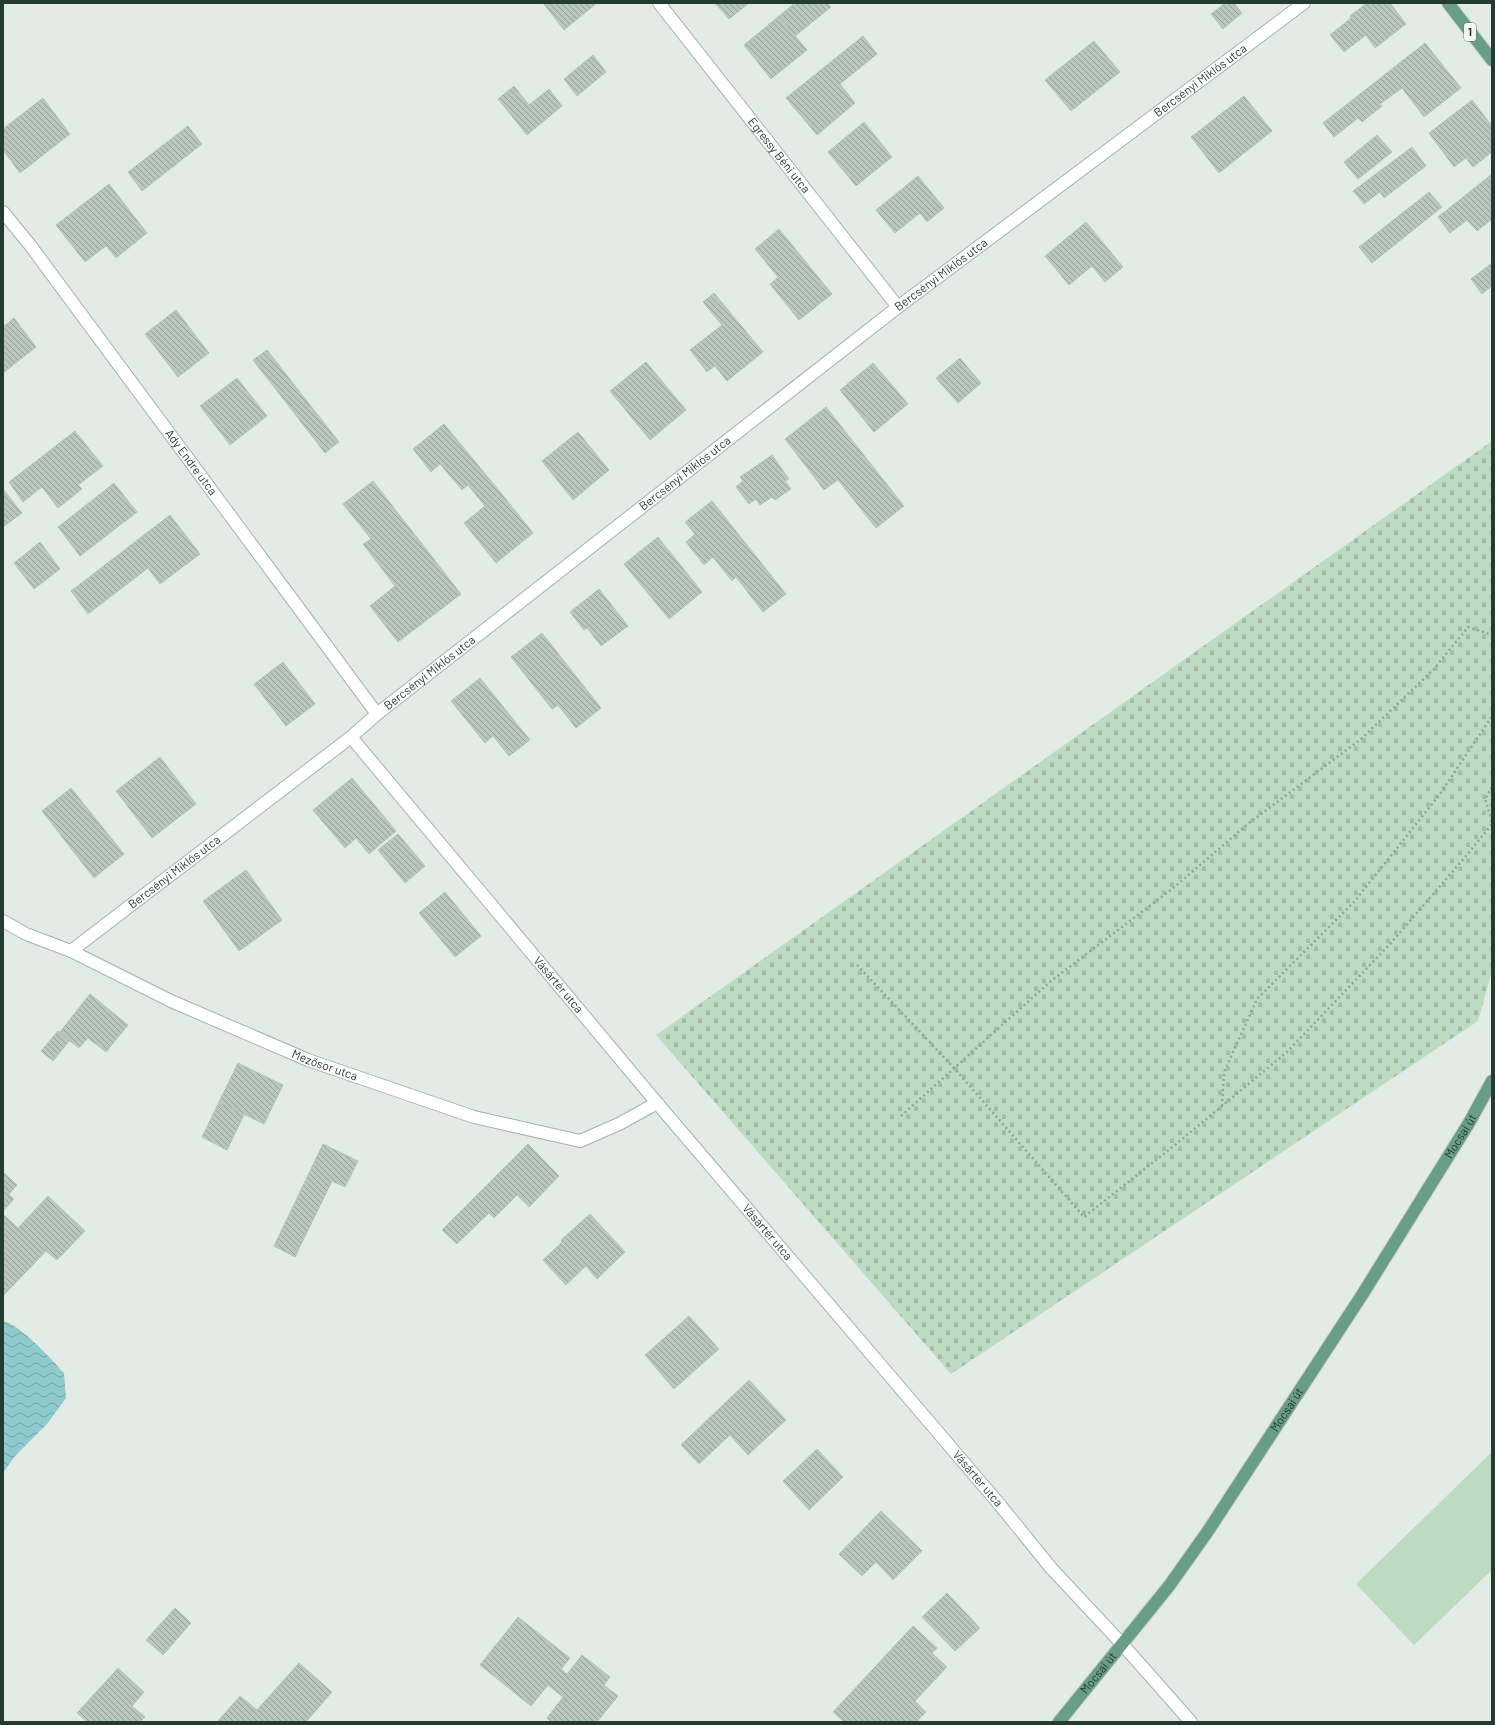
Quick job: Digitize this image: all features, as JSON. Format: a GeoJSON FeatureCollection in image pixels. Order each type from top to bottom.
{"type":"FeatureCollection","features":[{"type":"Feature","properties":{"kind":"main road","name":"1"},"geometry":{"type":"LineString","coordinates":[[1448,3],[1492,60]]}},
{"type":"Feature","properties":{"kind":"main road","name":"Mocsai út"},"geometry":{"type":"LineString","coordinates":[[1059,1722],[1169,1586],[1212,1524],[1362,1295],[1469,1123],[1492,1080]]}},
{"type":"Feature","properties":{"kind":"street","name":"Egressy Béni utca"},"geometry":{"type":"LineString","coordinates":[[659,3],[898,307]]}},
{"type":"Feature","properties":{"kind":"street","name":"Bercsényi Miklós utca"},"geometry":{"type":"LineString","coordinates":[[71,951],[351,737],[377,714],[898,307],[1304,3]]}},
{"type":"Feature","properties":{"kind":"street","name":"Ady Endre utca"},"geometry":{"type":"LineString","coordinates":[[3,212],[30,245],[377,714]]}},
{"type":"Feature","properties":{"kind":"street","name":"Vásártér utca"},"geometry":{"type":"LineString","coordinates":[[351,737],[657,1103],[1000,1505],[1051,1568],[1123,1644],[1191,1722]]}},
{"type":"Feature","properties":{"kind":"street","name":"Mezősor utca"},"geometry":{"type":"LineString","coordinates":[[3,921],[26,934],[71,951],[171,1001],[308,1060],[474,1116],[580,1141],[619,1124],[657,1103]]}},
{"type":"Feature","properties":{"kind":"path"},"geometry":{"type":"LineString","coordinates":[[902,1116],[1051,981],[1172,889],[1249,824],[1361,739],[1434,669],[1468,627],[1492,635]]}},
{"type":"Feature","properties":{"kind":"path"},"geometry":{"type":"LineString","coordinates":[[1222,1106],[1224,1072],[1257,999],[1354,902],[1440,794],[1492,716]]}},
{"type":"Feature","properties":{"kind":"path"},"geometry":{"type":"LineString","coordinates":[[857,965],[954,1068],[1084,1217],[1287,1052],[1390,944],[1466,856],[1492,822],[1485,799],[1492,787]]}},
{"type":"Feature","properties":{"kind":"green space"},"geometry":{"type":"Polygon","coordinates":[[[1492,441],[1492,971],[1478,1021],[951,1374],[656,1035],[1492,441]]]}},
{"type":"Feature","properties":{"kind":"green space"},"geometry":{"type":"Polygon","coordinates":[[[1492,1452],[1492,1570],[1414,1645],[1356,1584],[1492,1452]]]}},
{"type":"Feature","properties":{"kind":"water"},"geometry":{"type":"Polygon","coordinates":[[[3,1321],[27,1336],[44,1351],[64,1373],[66,1398],[47,1424],[15,1456],[3,1473],[3,1321]]]}},
{"type":"Feature","properties":{"kind":"building"},"geometry":{"type":"Polygon","coordinates":[[[543,3],[597,3],[564,30],[543,3]]]}},
{"type":"Feature","properties":{"kind":"building"},"geometry":{"type":"Polygon","coordinates":[[[715,3],[749,3],[729,19],[715,3]]]}},
{"type":"Feature","properties":{"kind":"building"},"geometry":{"type":"Polygon","coordinates":[[[795,3],[827,3],[831,7],[795,36],[779,16],[795,3]]]}},
{"type":"Feature","properties":{"kind":"building"},"geometry":{"type":"Polygon","coordinates":[[[1225,3],[1234,3],[1242,13],[1223,29],[1211,14],[1225,3]]]}},
{"type":"Feature","properties":{"kind":"building"},"geometry":{"type":"Polygon","coordinates":[[[1367,3],[1390,3],[1406,24],[1375,48],[1366,35],[1344,52],[1330,35],[1351,18],[1350,16],[1367,3]]]}},
{"type":"Feature","properties":{"kind":"building"},"geometry":{"type":"Polygon","coordinates":[[[779,16],[807,50],[771,79],[744,45],[779,16]]]}},
{"type":"Feature","properties":{"kind":"building"},"geometry":{"type":"Polygon","coordinates":[[[863,36],[877,54],[840,84],[855,103],[817,135],[786,98],[863,36]]]}},
{"type":"Feature","properties":{"kind":"building"},"geometry":{"type":"Polygon","coordinates":[[[1094,41],[1120,72],[1071,111],[1045,80],[1094,41]]]}},
{"type":"Feature","properties":{"kind":"building"},"geometry":{"type":"Polygon","coordinates":[[[1425,43],[1461,88],[1424,117],[1402,88],[1380,104],[1382,106],[1362,122],[1358,118],[1334,137],[1323,123],[1425,43]]]}},
{"type":"Feature","properties":{"kind":"building"},"geometry":{"type":"Polygon","coordinates":[[[593,55],[606,72],[577,96],[564,79],[593,55]]]}},
{"type":"Feature","properties":{"kind":"building"},"geometry":{"type":"Polygon","coordinates":[[[514,86],[529,105],[549,89],[562,106],[527,135],[498,99],[514,86]]]}},
{"type":"Feature","properties":{"kind":"building"},"geometry":{"type":"Polygon","coordinates":[[[1244,96],[1272,131],[1219,173],[1191,137],[1244,96]]]}},
{"type":"Feature","properties":{"kind":"building"},"geometry":{"type":"Polygon","coordinates":[[[43,98],[70,134],[20,173],[3,150],[3,129],[43,98]]]}},
{"type":"Feature","properties":{"kind":"building"},"geometry":{"type":"Polygon","coordinates":[[[1472,100],[1492,126],[1492,152],[1473,167],[1466,158],[1454,167],[1429,133],[1472,100]]]}},
{"type":"Feature","properties":{"kind":"building"},"geometry":{"type":"Polygon","coordinates":[[[864,122],[892,157],[856,186],[828,152],[864,122]]]}},
{"type":"Feature","properties":{"kind":"building"},"geometry":{"type":"Polygon","coordinates":[[[188,126],[202,144],[142,191],[128,172],[188,126]]]}},
{"type":"Feature","properties":{"kind":"building"},"geometry":{"type":"Polygon","coordinates":[[[1377,135],[1392,152],[1358,179],[1344,162],[1377,135]]]}},
{"type":"Feature","properties":{"kind":"building"},"geometry":{"type":"Polygon","coordinates":[[[1412,147],[1426,166],[1384,198],[1380,192],[1364,204],[1353,191],[1412,147]]]}},
{"type":"Feature","properties":{"kind":"building"},"geometry":{"type":"Polygon","coordinates":[[[1492,174],[1492,219],[1477,231],[1467,220],[1450,233],[1438,217],[1492,174]]]}},
{"type":"Feature","properties":{"kind":"building"},"geometry":{"type":"Polygon","coordinates":[[[918,176],[944,208],[927,222],[920,213],[895,233],[876,210],[918,176]]]}},
{"type":"Feature","properties":{"kind":"building"},"geometry":{"type":"Polygon","coordinates":[[[109,184],[147,233],[116,258],[106,246],[85,262],[56,225],[109,184]]]}},
{"type":"Feature","properties":{"kind":"building"},"geometry":{"type":"Polygon","coordinates":[[[1429,192],[1442,207],[1372,263],[1359,247],[1429,192]]]}},
{"type":"Feature","properties":{"kind":"building"},"geometry":{"type":"Polygon","coordinates":[[[1086,222],[1123,267],[1105,282],[1092,266],[1069,285],[1045,256],[1086,222]]]}},
{"type":"Feature","properties":{"kind":"building"},"geometry":{"type":"Polygon","coordinates":[[[779,229],[832,294],[799,320],[770,284],[778,277],[755,249],[779,229]]]}},
{"type":"Feature","properties":{"kind":"building"},"geometry":{"type":"Polygon","coordinates":[[[1492,263],[1492,286],[1482,294],[1471,279],[1492,263]]]}},
{"type":"Feature","properties":{"kind":"building"},"geometry":{"type":"Polygon","coordinates":[[[714,293],[763,352],[727,381],[715,366],[707,372],[690,350],[722,325],[703,302],[714,293]]]}},
{"type":"Feature","properties":{"kind":"building"},"geometry":{"type":"Polygon","coordinates":[[[176,310],[209,353],[178,377],[145,334],[176,310]]]}},
{"type":"Feature","properties":{"kind":"building"},"geometry":{"type":"Polygon","coordinates":[[[14,318],[36,347],[3,373],[3,327],[14,318]]]}},
{"type":"Feature","properties":{"kind":"building"},"geometry":{"type":"Polygon","coordinates":[[[267,350],[339,442],[325,453],[253,360],[267,350]]]}},
{"type":"Feature","properties":{"kind":"building"},"geometry":{"type":"Polygon","coordinates":[[[960,358],[981,383],[958,403],[936,378],[960,358]]]}},
{"type":"Feature","properties":{"kind":"building"},"geometry":{"type":"Polygon","coordinates":[[[646,362],[686,410],[650,440],[610,391],[646,362]]]}},
{"type":"Feature","properties":{"kind":"building"},"geometry":{"type":"Polygon","coordinates":[[[873,363],[908,404],[874,432],[840,390],[873,363]]]}},
{"type":"Feature","properties":{"kind":"building"},"geometry":{"type":"Polygon","coordinates":[[[237,378],[267,416],[230,445],[200,406],[237,378]]]}},
{"type":"Feature","properties":{"kind":"building"},"geometry":{"type":"Polygon","coordinates":[[[826,407],[904,506],[876,528],[838,480],[824,490],[785,439],[826,407]]]}},
{"type":"Feature","properties":{"kind":"building"},"geometry":{"type":"Polygon","coordinates":[[[444,424],[501,493],[485,506],[468,485],[462,490],[440,464],[431,472],[413,449],[444,424]]]}},
{"type":"Feature","properties":{"kind":"building"},"geometry":{"type":"Polygon","coordinates":[[[75,431],[103,466],[78,485],[82,489],[58,508],[42,487],[23,502],[9,482],[75,431]]]}},
{"type":"Feature","properties":{"kind":"building"},"geometry":{"type":"Polygon","coordinates":[[[578,432],[609,470],[573,500],[542,461],[578,432]]]}},
{"type":"Feature","properties":{"kind":"building"},"geometry":{"type":"Polygon","coordinates":[[[772,455],[789,479],[785,481],[791,489],[775,500],[772,497],[760,505],[756,499],[749,504],[736,487],[743,481],[740,477],[772,455]]]}},
{"type":"Feature","properties":{"kind":"building"},"geometry":{"type":"Polygon","coordinates":[[[373,481],[461,594],[398,642],[370,606],[395,586],[363,544],[371,539],[343,504],[373,481]]]}},
{"type":"Feature","properties":{"kind":"building"},"geometry":{"type":"Polygon","coordinates":[[[114,483],[137,512],[80,556],[58,527],[114,483]]]}},
{"type":"Feature","properties":{"kind":"building"},"geometry":{"type":"Polygon","coordinates":[[[3,489],[22,513],[3,527],[3,489]]]}},
{"type":"Feature","properties":{"kind":"building"},"geometry":{"type":"Polygon","coordinates":[[[501,493],[533,533],[496,563],[464,523],[501,493]]]}},
{"type":"Feature","properties":{"kind":"building"},"geometry":{"type":"Polygon","coordinates":[[[712,501],[786,594],[763,612],[736,577],[732,581],[713,557],[704,565],[686,542],[695,534],[685,522],[712,501]]]}},
{"type":"Feature","properties":{"kind":"building"},"geometry":{"type":"Polygon","coordinates":[[[170,515],[200,554],[160,584],[148,568],[88,614],[71,591],[170,515]]]}},
{"type":"Feature","properties":{"kind":"building"},"geometry":{"type":"Polygon","coordinates":[[[658,537],[702,592],[669,619],[624,564],[658,537]]]}},
{"type":"Feature","properties":{"kind":"building"},"geometry":{"type":"Polygon","coordinates":[[[40,542],[60,569],[34,589],[14,563],[40,542]]]}},
{"type":"Feature","properties":{"kind":"building"},"geometry":{"type":"Polygon","coordinates":[[[599,589],[628,626],[601,646],[587,628],[584,630],[570,612],[599,589]]]}},
{"type":"Feature","properties":{"kind":"building"},"geometry":{"type":"Polygon","coordinates":[[[542,633],[601,708],[576,728],[558,705],[552,709],[511,657],[542,633]]]}},
{"type":"Feature","properties":{"kind":"building"},"geometry":{"type":"Polygon","coordinates":[[[283,662],[315,704],[286,726],[254,684],[283,662]]]}},
{"type":"Feature","properties":{"kind":"building"},"geometry":{"type":"Polygon","coordinates":[[[480,678],[530,740],[509,756],[493,736],[485,743],[451,701],[480,678]]]}},
{"type":"Feature","properties":{"kind":"building"},"geometry":{"type":"Polygon","coordinates":[[[160,757],[196,804],[152,838],[116,791],[160,757]]]}},
{"type":"Feature","properties":{"kind":"building"},"geometry":{"type":"Polygon","coordinates":[[[352,778],[396,831],[369,854],[356,838],[345,848],[313,810],[352,778]]]}},
{"type":"Feature","properties":{"kind":"building"},"geometry":{"type":"Polygon","coordinates":[[[71,788],[124,854],[94,878],[42,811],[71,788]]]}},
{"type":"Feature","properties":{"kind":"building"},"geometry":{"type":"Polygon","coordinates":[[[398,834],[425,866],[405,883],[378,850],[398,834]]]}},
{"type":"Feature","properties":{"kind":"building"},"geometry":{"type":"Polygon","coordinates":[[[246,870],[282,920],[239,951],[203,901],[246,870]]]}},
{"type":"Feature","properties":{"kind":"building"},"geometry":{"type":"Polygon","coordinates":[[[445,892],[481,936],[455,957],[419,913],[445,892]]]}},
{"type":"Feature","properties":{"kind":"building"},"geometry":{"type":"Polygon","coordinates":[[[90,994],[128,1025],[106,1052],[88,1038],[79,1048],[59,1033],[90,994]]]}},
{"type":"Feature","properties":{"kind":"building"},"geometry":{"type":"Polygon","coordinates":[[[58,1031],[70,1040],[53,1061],[41,1051],[58,1031]]]}},
{"type":"Feature","properties":{"kind":"building"},"geometry":{"type":"Polygon","coordinates":[[[238,1063],[283,1085],[264,1124],[219,1102],[238,1063]]]}},
{"type":"Feature","properties":{"kind":"building"},"geometry":{"type":"Polygon","coordinates":[[[219,1102],[244,1115],[227,1150],[202,1137],[219,1102]]]}},
{"type":"Feature","properties":{"kind":"building"},"geometry":{"type":"Polygon","coordinates":[[[323,1144],[358,1161],[345,1187],[332,1181],[295,1257],[274,1246],[323,1144]]]}},
{"type":"Feature","properties":{"kind":"building"},"geometry":{"type":"Polygon","coordinates":[[[528,1144],[559,1176],[529,1207],[517,1195],[494,1218],[489,1213],[457,1244],[442,1230],[528,1144]]]}},
{"type":"Feature","properties":{"kind":"building"},"geometry":{"type":"Polygon","coordinates":[[[3,1172],[17,1185],[9,1194],[14,1199],[3,1211],[3,1172]]]}},
{"type":"Feature","properties":{"kind":"building"},"geometry":{"type":"Polygon","coordinates":[[[48,1196],[85,1231],[57,1260],[46,1251],[3,1296],[3,1214],[18,1228],[48,1196]]]}},
{"type":"Feature","properties":{"kind":"building"},"geometry":{"type":"Polygon","coordinates":[[[590,1214],[625,1252],[597,1279],[586,1266],[566,1285],[543,1260],[562,1242],[561,1240],[590,1214]]]}},
{"type":"Feature","properties":{"kind":"building"},"geometry":{"type":"Polygon","coordinates":[[[689,1316],[719,1349],[674,1389],[645,1355],[689,1316]]]}},
{"type":"Feature","properties":{"kind":"building"},"geometry":{"type":"Polygon","coordinates":[[[749,1380],[786,1420],[748,1455],[730,1435],[699,1464],[681,1445],[749,1380]]]}},
{"type":"Feature","properties":{"kind":"building"},"geometry":{"type":"Polygon","coordinates":[[[817,1449],[843,1477],[809,1510],[783,1481],[817,1449]]]}},
{"type":"Feature","properties":{"kind":"building"},"geometry":{"type":"Polygon","coordinates":[[[881,1511],[922,1551],[893,1580],[876,1562],[862,1576],[839,1554],[881,1511]]]}},
{"type":"Feature","properties":{"kind":"building"},"geometry":{"type":"Polygon","coordinates":[[[947,1593],[980,1628],[955,1651],[922,1617],[947,1593]]]}},
{"type":"Feature","properties":{"kind":"building"},"geometry":{"type":"Polygon","coordinates":[[[175,1608],[191,1623],[163,1655],[146,1640],[175,1608]]]}},
{"type":"Feature","properties":{"kind":"building"},"geometry":{"type":"Polygon","coordinates":[[[518,1617],[570,1658],[561,1669],[567,1674],[582,1655],[610,1677],[604,1685],[618,1696],[597,1722],[551,1722],[547,1718],[563,1697],[548,1685],[531,1706],[480,1665],[518,1617]]]}},
{"type":"Feature","properties":{"kind":"building"},"geometry":{"type":"Polygon","coordinates":[[[913,1626],[937,1648],[932,1653],[947,1667],[915,1701],[926,1712],[918,1720],[920,1722],[844,1722],[833,1712],[913,1626]]]}},
{"type":"Feature","properties":{"kind":"building"},"geometry":{"type":"Polygon","coordinates":[[[299,1663],[332,1692],[306,1722],[217,1722],[240,1696],[257,1710],[299,1663]]]}},
{"type":"Feature","properties":{"kind":"building"},"geometry":{"type":"Polygon","coordinates":[[[118,1668],[144,1692],[132,1706],[145,1717],[140,1722],[87,1722],[77,1713],[118,1668]]]}}]}
